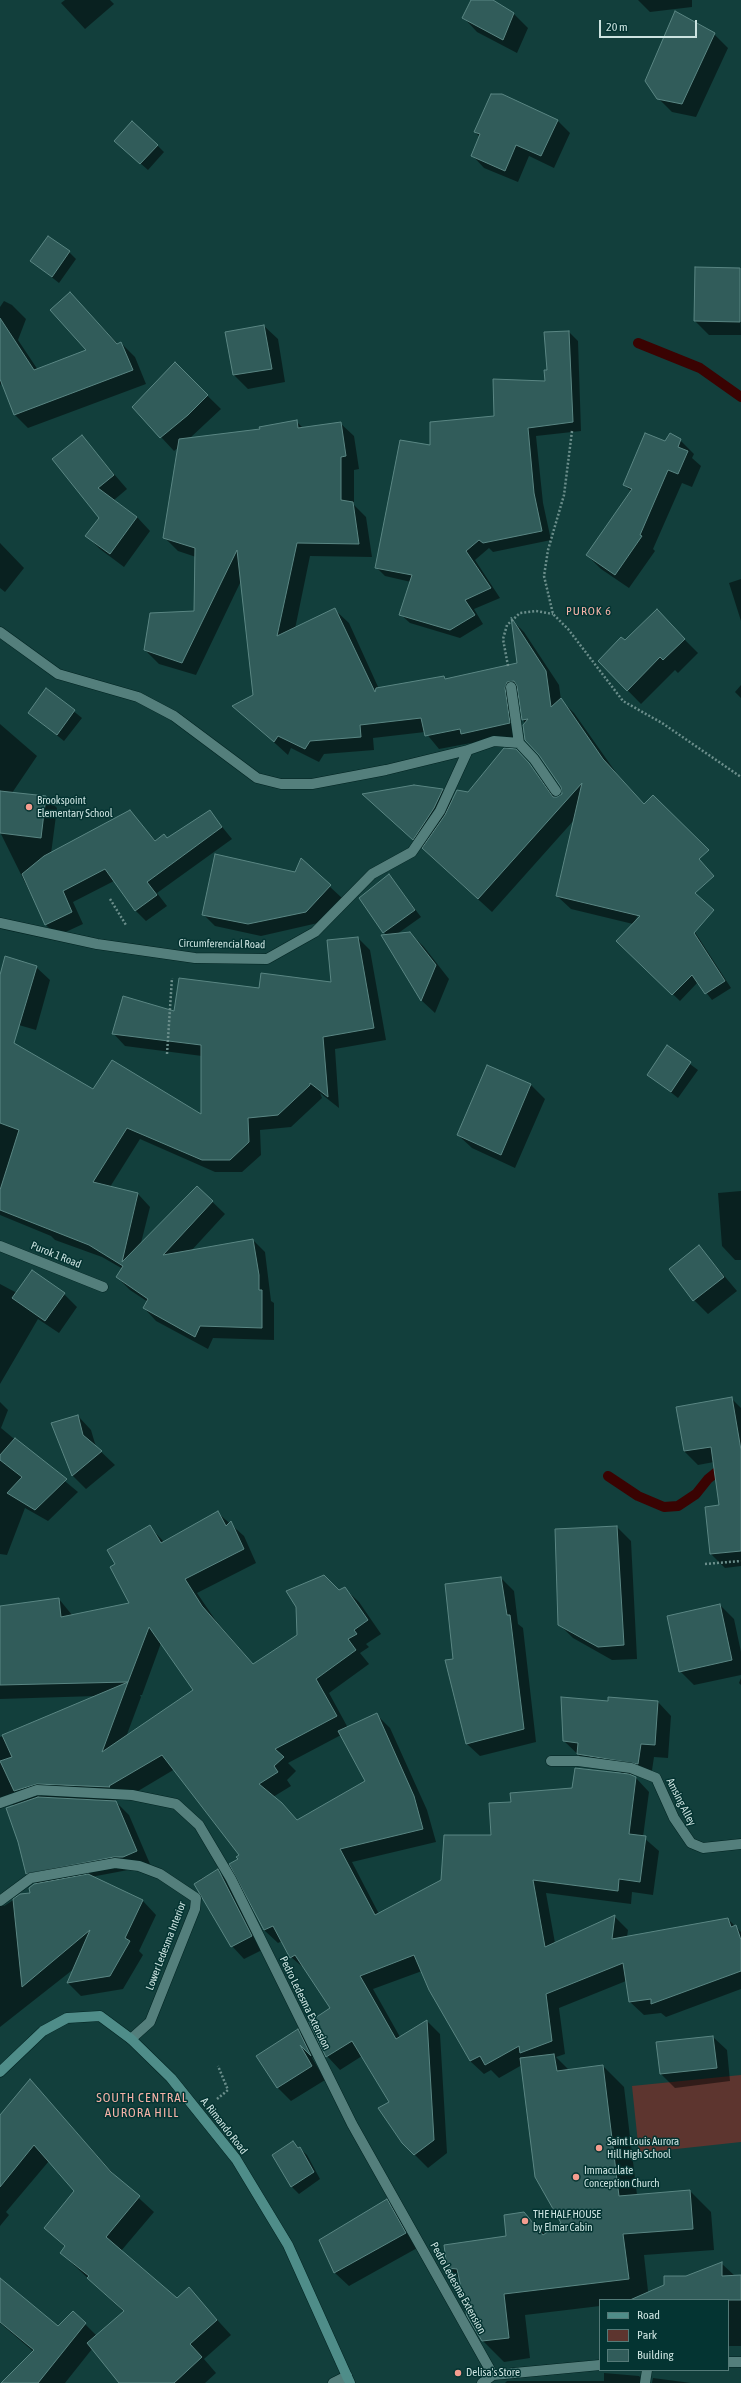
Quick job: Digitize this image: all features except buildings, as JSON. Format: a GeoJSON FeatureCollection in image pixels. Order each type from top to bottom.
{"type":"FeatureCollection","features":[{"type":"Feature","properties":{"kind":"main road","name":"A. Rimando Road"},"geometry":{"type":"LineString","coordinates":[[0,2072],[42,2031],[67,2018],[100,2016],[131,2039],[171,2078],[236,2159],[288,2245],[348,2380]]}},
{"type":"Feature","properties":{"kind":"street"},"geometry":{"type":"LineString","coordinates":[[0,632],[58,674],[138,697],[174,716],[257,778],[281,784],[312,784],[386,770],[468,750],[494,741],[519,743]]}},
{"type":"Feature","properties":{"kind":"street"},"geometry":{"type":"LineString","coordinates":[[511,687],[519,743],[534,759],[556,791]]}},
{"type":"Feature","properties":{"kind":"street","name":"Circumferencial Road"},"geometry":{"type":"LineString","coordinates":[[0,923],[97,944],[195,958],[268,959],[316,932],[372,874],[412,852],[440,811],[468,750]]}},
{"type":"Feature","properties":{"kind":"street","name":"Purok 1 Road"},"geometry":{"type":"LineString","coordinates":[[0,1246],[103,1287]]}},
{"type":"Feature","properties":{"kind":"street","name":"Amsing Alley"},"geometry":{"type":"LineString","coordinates":[[551,1761],[578,1761],[631,1768],[656,1778],[674,1818],[691,1843],[703,1848],[741,1844]]}},
{"type":"Feature","properties":{"kind":"street","name":"Pedro Ledesma Extension"},"geometry":{"type":"LineString","coordinates":[[0,1803],[37,1790],[132,1795],[176,1804],[199,1825],[230,1879],[352,2124],[493,2374]]}},
{"type":"Feature","properties":{"kind":"street","name":"Lower Ledesma Interior"},"geometry":{"type":"LineString","coordinates":[[0,1902],[31,1878],[115,1863],[139,1866],[160,1874],[196,1898],[195,1909],[150,2022],[131,2039]]}},
{"type":"Feature","properties":{"kind":"street"},"geometry":{"type":"LineString","coordinates":[[729,2362],[741,2362]]}},
{"type":"Feature","properties":{"kind":"street"},"geometry":{"type":"LineString","coordinates":[[482,2383],[493,2374],[599,2365]]}},
{"type":"Feature","properties":{"kind":"street"},"geometry":{"type":"LineString","coordinates":[[645,2383],[647,2371]]}},
{"type":"Feature","properties":{"kind":"street"},"geometry":{"type":"LineString","coordinates":[[333,2383],[348,2380]]}},
{"type":"Feature","properties":{"kind":"path"},"geometry":{"type":"LineString","coordinates":[[572,430],[564,495],[548,550],[544,576],[553,614],[568,629],[622,701],[662,723],[741,778]]}},
{"type":"Feature","properties":{"kind":"path"},"geometry":{"type":"LineString","coordinates":[[511,687],[503,639],[507,625],[520,613],[536,611],[553,614]]}},
{"type":"Feature","properties":{"kind":"path"},"geometry":{"type":"LineString","coordinates":[[167,1054],[174,955]]}},
{"type":"Feature","properties":{"kind":"path"},"geometry":{"type":"LineString","coordinates":[[705,1564],[741,1561]]}},
{"type":"Feature","properties":{"kind":"path"},"geometry":{"type":"LineString","coordinates":[[217,2100],[228,2090],[218,2066]]}},
{"type":"Feature","properties":{"kind":"green space"},"geometry":{"type":"Polygon","coordinates":[[[741,2075],[741,2142],[639,2153],[632,2086],[741,2075]]]}},
{"type":"Feature","properties":{"kind":"waterway"},"geometry":{"type":"LineString","coordinates":[[638,343],[700,368],[741,397]]}},
{"type":"Feature","properties":{"kind":"waterway"},"geometry":{"type":"LineString","coordinates":[[608,1476],[638,1496],[664,1507],[678,1506],[696,1494],[708,1479],[741,1452]]}},
{"type":"Feature","properties":{"kind":"place","name":"Brookspoint Elementary School"},"geometry":{"type":"Point","coordinates":[29,807]}},
{"type":"Feature","properties":{"kind":"place","name":"Saint Louis Aurora Hill High School"},"geometry":{"type":"Point","coordinates":[599,2148]}},
{"type":"Feature","properties":{"kind":"place","name":"Immaculate Conception Church"},"geometry":{"type":"Point","coordinates":[576,2177]}},
{"type":"Feature","properties":{"kind":"place","name":"THE HALF HOUSE by Elmar Cabin"},"geometry":{"type":"Point","coordinates":[525,2221]}},
{"type":"Feature","properties":{"kind":"place","name":"Delisa's Store"},"geometry":{"type":"Point","coordinates":[458,2373]}},
{"type":"Feature","properties":{"kind":"district","name":"PUROK 6"},"geometry":{"type":"Point","coordinates":[589,611]}},
{"type":"Feature","properties":{"kind":"district","name":"SOUTH CENTRAL AURORA HILL"},"geometry":{"type":"Point","coordinates":[142,2106]}}]}
